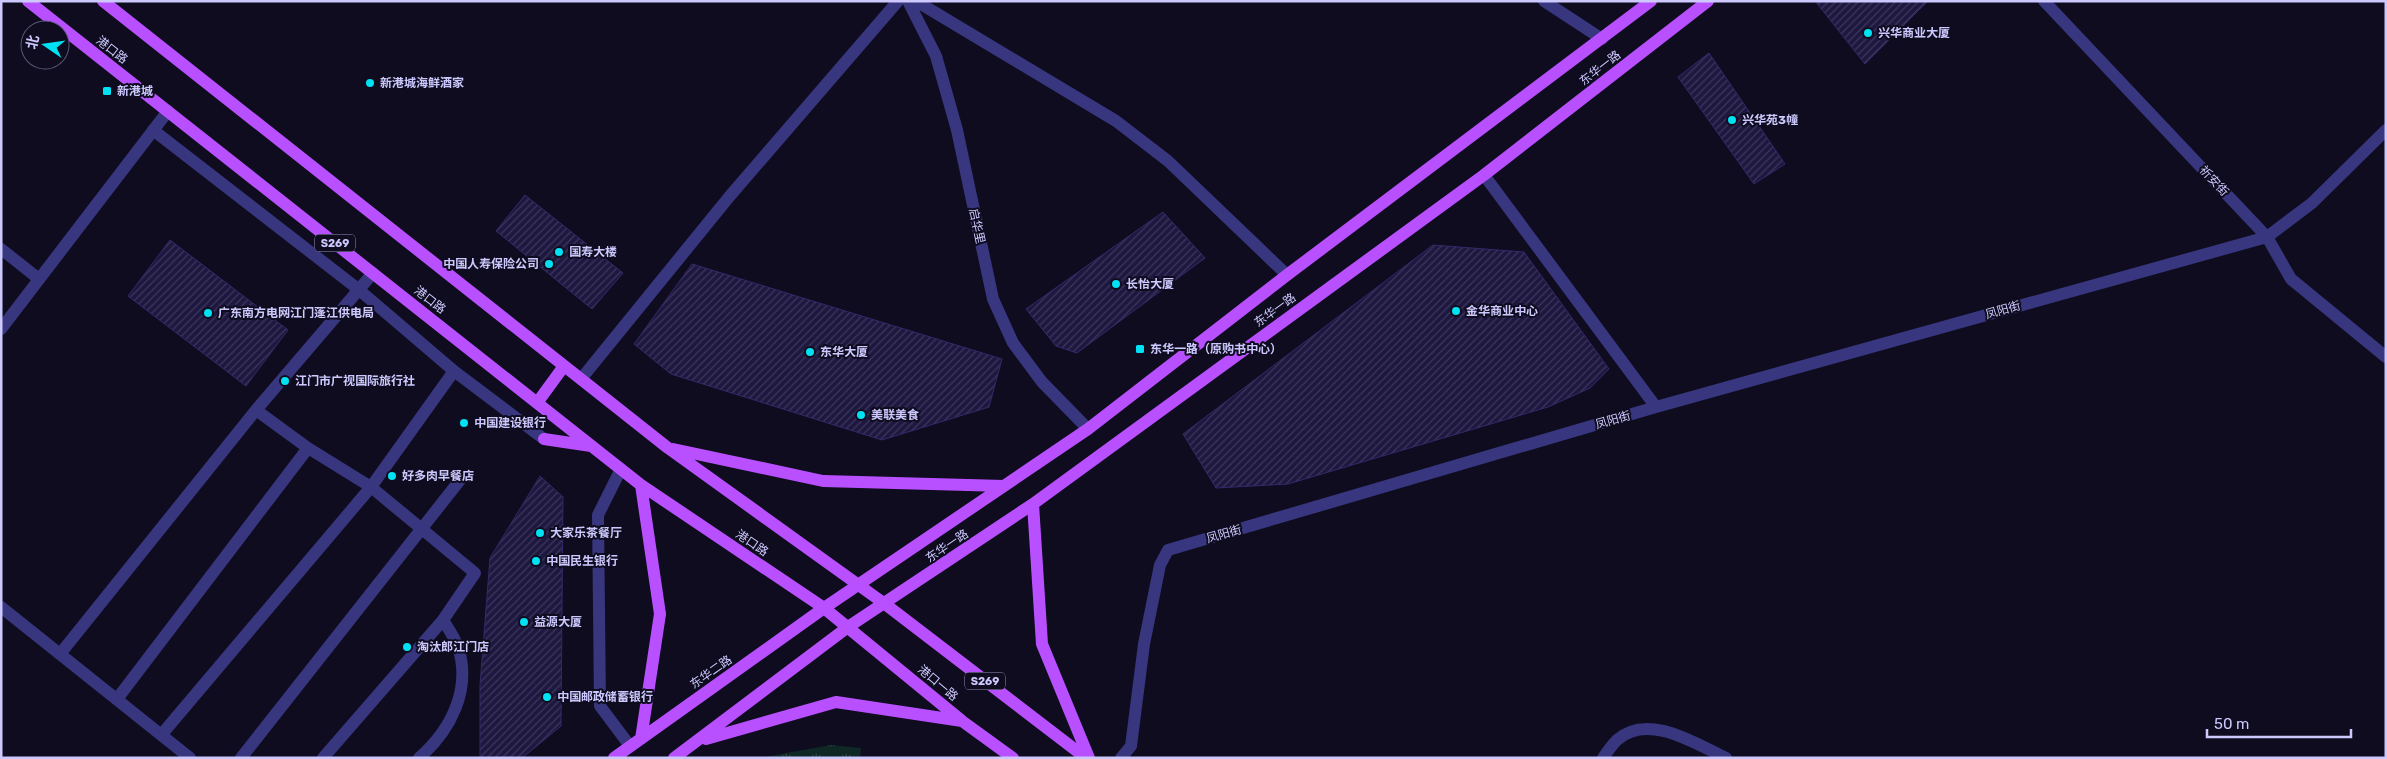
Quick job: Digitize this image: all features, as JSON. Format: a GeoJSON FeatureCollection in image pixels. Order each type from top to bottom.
{"type":"FeatureCollection","features":[{"type":"Feature","properties":{"kind":"main road","name":"港口路"},"geometry":{"type":"LineString","coordinates":[[28,1],[641,485],[824,608]]}},
{"type":"Feature","properties":{"kind":"main road","name":"S269"},"geometry":{"type":"LineString","coordinates":[[103,1],[668,448],[885,604],[1087,758]]}},
{"type":"Feature","properties":{"kind":"main road","name":"东华一路"},"geometry":{"type":"LineString","coordinates":[[824,608],[1088,429],[1287,275],[1651,1]]}},
{"type":"Feature","properties":{"kind":"main road","name":"东华一路"},"geometry":{"type":"LineString","coordinates":[[848,627],[1033,504],[1484,176],[1708,1]]}},
{"type":"Feature","properties":{"kind":"main road"},"geometry":{"type":"LineString","coordinates":[[537,403],[564,366]]}},
{"type":"Feature","properties":{"kind":"main road"},"geometry":{"type":"LineString","coordinates":[[544,439],[592,446]]}},
{"type":"Feature","properties":{"kind":"main road"},"geometry":{"type":"LineString","coordinates":[[668,448],[823,480],[1004,486]]}},
{"type":"Feature","properties":{"kind":"main road"},"geometry":{"type":"LineString","coordinates":[[641,485],[660,614],[641,739]]}},
{"type":"Feature","properties":{"kind":"main road"},"geometry":{"type":"LineString","coordinates":[[1033,504],[1042,644],[1087,758]]}},
{"type":"Feature","properties":{"kind":"main road","name":"S269"},"geometry":{"type":"LineString","coordinates":[[824,608],[848,627]]}},
{"type":"Feature","properties":{"kind":"main road","name":"东华二路"},"geometry":{"type":"LineString","coordinates":[[614,758],[824,608]]}},
{"type":"Feature","properties":{"kind":"main road"},"geometry":{"type":"LineString","coordinates":[[674,758],[848,627]]}},
{"type":"Feature","properties":{"kind":"main road","name":"港口一路"},"geometry":{"type":"LineString","coordinates":[[848,627],[962,721],[1013,758]]}},
{"type":"Feature","properties":{"kind":"main road"},"geometry":{"type":"LineString","coordinates":[[698,741],[836,702],[962,721]]}},
{"type":"Feature","properties":{"kind":"street"},"geometry":{"type":"LineString","coordinates":[[581,379],[729,197],[898,1]]}},
{"type":"Feature","properties":{"kind":"street","name":"启华里"},"geometry":{"type":"LineString","coordinates":[[908,1],[939,66],[957,130],[993,299],[1013,343],[1042,382],[1088,429]]}},
{"type":"Feature","properties":{"kind":"street"},"geometry":{"type":"LineString","coordinates":[[916,1],[1116,121],[1168,161],[1287,275]]}},
{"type":"Feature","properties":{"kind":"street"},"geometry":{"type":"LineString","coordinates":[[1544,1],[1602,39]]}},
{"type":"Feature","properties":{"kind":"street","name":"祈安街"},"geometry":{"type":"LineString","coordinates":[[2044,1],[2267,237],[2291,278],[2386,357]]}},
{"type":"Feature","properties":{"kind":"street"},"geometry":{"type":"LineString","coordinates":[[1,329],[168,111]]}},
{"type":"Feature","properties":{"kind":"street"},"geometry":{"type":"LineString","coordinates":[[153,130],[358,289],[454,371],[544,439]]}},
{"type":"Feature","properties":{"kind":"street"},"geometry":{"type":"LineString","coordinates":[[2267,237],[2312,203],[2386,130]]}},
{"type":"Feature","properties":{"kind":"street"},"geometry":{"type":"LineString","coordinates":[[1484,176],[1656,407]]}},
{"type":"Feature","properties":{"kind":"street","name":"凤阳街"},"geometry":{"type":"LineString","coordinates":[[1121,758],[1131,746],[1144,644],[1160,565],[1168,550],[1656,407],[2267,237]]}},
{"type":"Feature","properties":{"kind":"street"},"geometry":{"type":"LineString","coordinates":[[1,249],[39,279]]}},
{"type":"Feature","properties":{"kind":"street"},"geometry":{"type":"LineString","coordinates":[[60,654],[256,410],[373,273]]}},
{"type":"Feature","properties":{"kind":"street"},"geometry":{"type":"LineString","coordinates":[[162,734],[371,487],[454,371]]}},
{"type":"Feature","properties":{"kind":"street"},"geometry":{"type":"LineString","coordinates":[[256,410],[308,448],[371,487],[475,573],[443,620],[323,758]]}},
{"type":"Feature","properties":{"kind":"street"},"geometry":{"type":"LineString","coordinates":[[117,699],[308,448]]}},
{"type":"Feature","properties":{"kind":"street"},"geometry":{"type":"LineString","coordinates":[[621,469],[598,515],[600,706],[630,746]]}},
{"type":"Feature","properties":{"kind":"street"},"geometry":{"type":"LineString","coordinates":[[242,758],[460,480]]}},
{"type":"Feature","properties":{"kind":"street"},"geometry":{"type":"LineString","coordinates":[[1,607],[190,758]]}},
{"type":"Feature","properties":{"kind":"street"},"geometry":{"type":"LineString","coordinates":[[419,758],[434,744],[449,724],[460,695],[463,672],[458,646],[443,620]]}},
{"type":"Feature","properties":{"kind":"street"},"geometry":{"type":"LineString","coordinates":[[1602,758],[1618,738],[1638,730],[1661,729],[1726,758]]}},
{"type":"Feature","properties":{"kind":"green space"},"geometry":{"type":"Polygon","coordinates":[[[831,745],[861,748],[860,758],[759,758],[831,745]]]}},
{"type":"Feature","properties":{"kind":"building","name":"兴华商业大厦"},"geometry":{"type":"Polygon","coordinates":[[[1815,1],[1928,1],[1865,64],[1815,1]]]}},
{"type":"Feature","properties":{"kind":"building","name":"兴华苑3幢"},"geometry":{"type":"Polygon","coordinates":[[[1709,53],[1785,164],[1754,184],[1678,77],[1709,53]]]}},
{"type":"Feature","properties":{"kind":"building","name":"国寿大楼"},"geometry":{"type":"Polygon","coordinates":[[[525,195],[623,273],[592,309],[496,231],[525,195]]]}},
{"type":"Feature","properties":{"kind":"building","name":"长怡大厦"},"geometry":{"type":"Polygon","coordinates":[[[1163,212],[1205,258],[1077,353],[1056,346],[1026,309],[1163,212]]]}},
{"type":"Feature","properties":{"kind":"building","name":"广东南方电网江门蓬江供电局"},"geometry":{"type":"Polygon","coordinates":[[[170,240],[288,330],[246,386],[128,296],[170,240]]]}},
{"type":"Feature","properties":{"kind":"building","name":"金华商业中心"},"geometry":{"type":"Polygon","coordinates":[[[1433,245],[1524,252],[1609,369],[1590,388],[1548,407],[1288,484],[1216,488],[1183,434],[1433,245]]]}},
{"type":"Feature","properties":{"kind":"building","name":"东华大厦"},"geometry":{"type":"Polygon","coordinates":[[[692,264],[1002,359],[989,407],[882,440],[671,374],[634,344],[692,264]]]}},
{"type":"Feature","properties":{"kind":"building","name":"益源大厦"},"geometry":{"type":"Polygon","coordinates":[[[540,476],[563,497],[561,726],[522,758],[480,758],[480,685],[490,558],[540,476]]]}},
{"type":"Feature","properties":{"kind":"place","name":"兴华商业大厦"},"geometry":{"type":"Point","coordinates":[1868,33]}},
{"type":"Feature","properties":{"kind":"place","name":"新港城海鲜酒家"},"geometry":{"type":"Point","coordinates":[370,83]}},
{"type":"Feature","properties":{"kind":"place","name":"新港城"},"geometry":{"type":"Point","coordinates":[107,91]}},
{"type":"Feature","properties":{"kind":"place","name":"兴华苑3幢"},"geometry":{"type":"Point","coordinates":[1732,120]}},
{"type":"Feature","properties":{"kind":"place","name":"国寿大楼"},"geometry":{"type":"Point","coordinates":[559,252]}},
{"type":"Feature","properties":{"kind":"place","name":"中国人寿保险公司"},"geometry":{"type":"Point","coordinates":[549,264]}},
{"type":"Feature","properties":{"kind":"place","name":"长怡大厦"},"geometry":{"type":"Point","coordinates":[1116,284]}},
{"type":"Feature","properties":{"kind":"place","name":"金华商业中心"},"geometry":{"type":"Point","coordinates":[1456,311]}},
{"type":"Feature","properties":{"kind":"place","name":"广东南方电网江门蓬江供电局"},"geometry":{"type":"Point","coordinates":[208,313]}},
{"type":"Feature","properties":{"kind":"place","name":"东华一路（原购书中心）"},"geometry":{"type":"Point","coordinates":[1140,349]}},
{"type":"Feature","properties":{"kind":"place","name":"东华大厦"},"geometry":{"type":"Point","coordinates":[810,352]}},
{"type":"Feature","properties":{"kind":"place","name":"江门市广视国际旅行社"},"geometry":{"type":"Point","coordinates":[285,381]}},
{"type":"Feature","properties":{"kind":"place","name":"美联美食"},"geometry":{"type":"Point","coordinates":[861,415]}},
{"type":"Feature","properties":{"kind":"place","name":"中国建设银行"},"geometry":{"type":"Point","coordinates":[464,423]}},
{"type":"Feature","properties":{"kind":"place","name":"好多肉早餐店"},"geometry":{"type":"Point","coordinates":[392,476]}},
{"type":"Feature","properties":{"kind":"place","name":"大家乐茶餐厅"},"geometry":{"type":"Point","coordinates":[540,533]}},
{"type":"Feature","properties":{"kind":"place","name":"中国民生银行"},"geometry":{"type":"Point","coordinates":[536,561]}},
{"type":"Feature","properties":{"kind":"place","name":"益源大厦"},"geometry":{"type":"Point","coordinates":[524,622]}},
{"type":"Feature","properties":{"kind":"place","name":"淘汰郎江门店"},"geometry":{"type":"Point","coordinates":[407,647]}},
{"type":"Feature","properties":{"kind":"place","name":"中国邮政储蓄银行"},"geometry":{"type":"Point","coordinates":[547,697]}}]}
